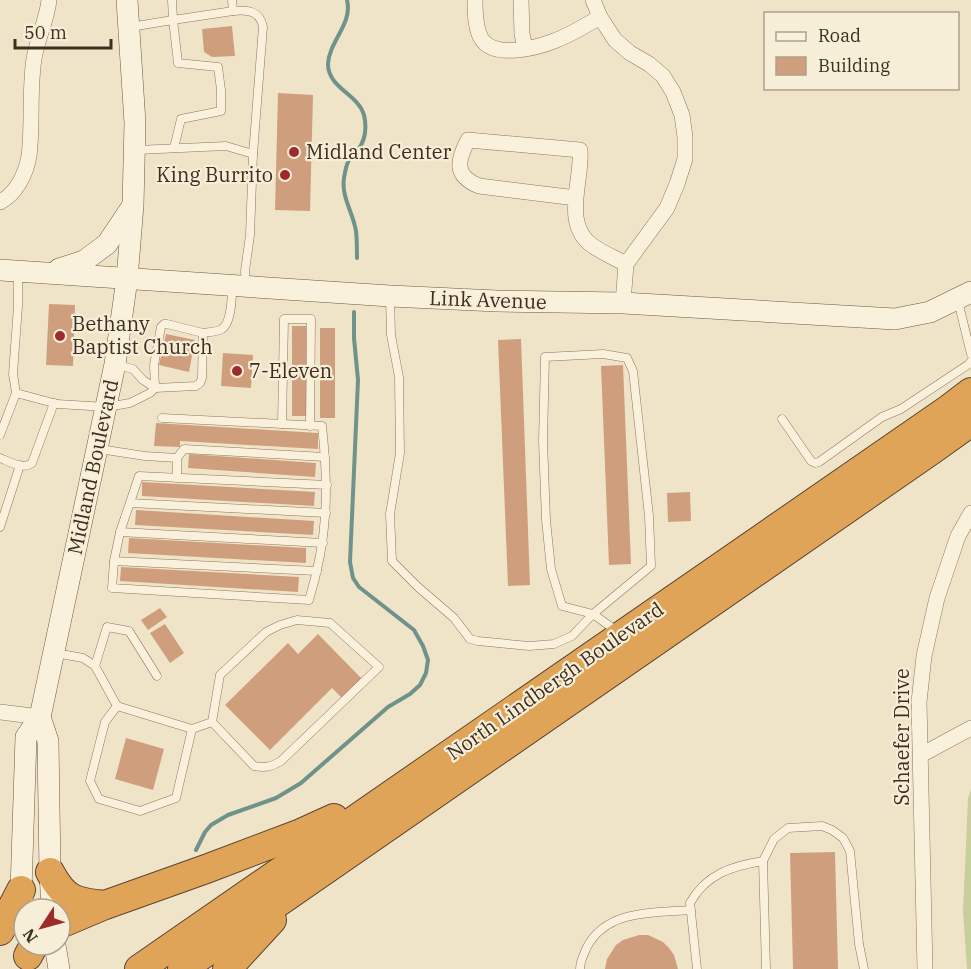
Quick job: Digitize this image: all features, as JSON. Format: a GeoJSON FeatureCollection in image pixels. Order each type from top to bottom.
{"type":"FeatureCollection","features":[{"type":"Feature","properties":{"kind":"highway","name":"North Lindbergh Boulevard"},"geometry":{"type":"LineString","coordinates":[[139,969],[971,392]]}},
{"type":"Feature","properties":{"kind":"highway","name":"North Lindbergh Boulevard"},"geometry":{"type":"LineString","coordinates":[[182,969],[971,422]]}},
{"type":"Feature","properties":{"kind":"highway"},"geometry":{"type":"LineString","coordinates":[[72,928],[105,905],[301,833],[329,819],[384,799]]}},
{"type":"Feature","properties":{"kind":"highway"},"geometry":{"type":"LineString","coordinates":[[50,872],[61,891],[68,896],[78,901],[105,905]]}},
{"type":"Feature","properties":{"kind":"highway"},"geometry":{"type":"LineString","coordinates":[[227,969],[260,935],[298,889]]}},
{"type":"Feature","properties":{"kind":"highway"},"geometry":{"type":"LineString","coordinates":[[0,931],[21,890]]}},
{"type":"Feature","properties":{"kind":"main road","name":"Midland Boulevard"},"geometry":{"type":"LineString","coordinates":[[22,897],[26,737],[40,717],[107,406],[127,279],[133,205],[135,123],[127,0]]}},
{"type":"Feature","properties":{"kind":"main road"},"geometry":{"type":"LineString","coordinates":[[49,273],[84,261],[107,244],[133,205]]}},
{"type":"Feature","properties":{"kind":"main road","name":"Link Avenue"},"geometry":{"type":"LineString","coordinates":[[9,270],[390,296],[623,303],[895,320],[930,312],[964,296]]}},
{"type":"Feature","properties":{"kind":"main road","name":"Midland Boulevard"},"geometry":{"type":"LineString","coordinates":[[40,717],[48,741],[51,897]]}},
{"type":"Feature","properties":{"kind":"street"},"geometry":{"type":"LineString","coordinates":[[0,202],[15,190],[28,158],[34,57],[49,0]]}},
{"type":"Feature","properties":{"kind":"street"},"geometry":{"type":"LineString","coordinates":[[475,0],[476,21],[482,40],[490,47],[502,51],[554,41],[600,17]]}},
{"type":"Feature","properties":{"kind":"street"},"geometry":{"type":"LineString","coordinates":[[521,0],[522,34],[525,48]]}},
{"type":"Feature","properties":{"kind":"street"},"geometry":{"type":"LineString","coordinates":[[593,0],[600,17],[615,40],[663,76],[673,92],[682,115],[685,137],[684,159],[667,208],[626,264],[623,303]]}},
{"type":"Feature","properties":{"kind":"street"},"geometry":{"type":"LineString","coordinates":[[576,198],[479,186],[467,182],[462,175],[460,164],[462,151],[468,140],[580,150],[576,219],[581,232],[587,242],[594,247],[626,264]]}},
{"type":"Feature","properties":{"kind":"street","name":"Schaefer Drive"},"geometry":{"type":"LineString","coordinates":[[925,969],[919,702],[924,656],[937,598],[958,536],[971,513]]}},
{"type":"Feature","properties":{"kind":"street"},"geometry":{"type":"LineString","coordinates":[[0,712],[40,717]]}},
{"type":"Feature","properties":{"kind":"street"},"geometry":{"type":"LineString","coordinates":[[921,755],[971,728]]}},
{"type":"Feature","properties":{"kind":"lane"},"geometry":{"type":"LineString","coordinates":[[172,0],[178,63],[218,67],[221,90],[221,111],[181,119],[174,148]]}},
{"type":"Feature","properties":{"kind":"lane"},"geometry":{"type":"LineString","coordinates":[[232,0],[233,11]]}},
{"type":"Feature","properties":{"kind":"lane"},"geometry":{"type":"LineString","coordinates":[[16,393],[54,403],[107,406],[130,403],[150,393],[155,388],[154,365],[164,324],[203,333],[224,328],[231,302],[246,271],[262,21],[256,14],[246,9],[129,28]]}},
{"type":"Feature","properties":{"kind":"lane"},"geometry":{"type":"LineString","coordinates":[[135,150],[226,146],[253,154]]}},
{"type":"Feature","properties":{"kind":"lane"},"geometry":{"type":"LineString","coordinates":[[0,435],[16,393],[13,374],[18,306],[9,270]]}},
{"type":"Feature","properties":{"kind":"lane"},"geometry":{"type":"LineString","coordinates":[[390,296],[391,335],[399,376],[400,442],[390,514],[392,561],[418,587],[444,608],[470,639],[529,646],[554,644],[572,636],[593,614],[651,566],[649,516],[633,371],[627,358],[603,354],[545,357],[543,441],[546,520],[551,568],[561,606],[593,614],[622,635]]}},
{"type":"Feature","properties":{"kind":"lane"},"geometry":{"type":"LineString","coordinates":[[964,296],[971,354]]}},
{"type":"Feature","properties":{"kind":"lane"},"geometry":{"type":"LineString","coordinates":[[282,424],[284,319],[311,319],[310,426]]}},
{"type":"Feature","properties":{"kind":"lane"},"geometry":{"type":"LineString","coordinates":[[115,364],[133,369],[155,388],[196,386],[200,383],[202,369],[203,333]]}},
{"type":"Feature","properties":{"kind":"lane"},"geometry":{"type":"LineString","coordinates":[[782,419],[811,462],[819,462],[882,417],[901,409],[971,361]]}},
{"type":"Feature","properties":{"kind":"lane"},"geometry":{"type":"LineString","coordinates":[[0,458],[20,465],[29,466],[32,463],[54,403]]}},
{"type":"Feature","properties":{"kind":"lane"},"geometry":{"type":"LineString","coordinates":[[162,418],[322,426],[327,485],[326,513],[323,543],[309,600],[112,588],[114,561],[120,532],[139,476],[327,485]]}},
{"type":"Feature","properties":{"kind":"lane"},"geometry":{"type":"LineString","coordinates":[[98,449],[177,458]]}},
{"type":"Feature","properties":{"kind":"lane"},"geometry":{"type":"LineString","coordinates":[[177,478],[177,458],[184,449],[325,457]]}},
{"type":"Feature","properties":{"kind":"lane"},"geometry":{"type":"LineString","coordinates":[[0,527],[20,465]]}},
{"type":"Feature","properties":{"kind":"lane"},"geometry":{"type":"LineString","coordinates":[[130,503],[326,513]]}},
{"type":"Feature","properties":{"kind":"lane"},"geometry":{"type":"LineString","coordinates":[[120,532],[323,543]]}},
{"type":"Feature","properties":{"kind":"lane"},"geometry":{"type":"LineString","coordinates":[[114,561],[317,572]]}},
{"type":"Feature","properties":{"kind":"lane"},"geometry":{"type":"LineString","coordinates":[[297,620],[330,623],[379,667],[272,767],[254,766],[212,722],[220,675],[266,632],[280,625],[297,620]]}},
{"type":"Feature","properties":{"kind":"lane"},"geometry":{"type":"LineString","coordinates":[[95,666],[107,627],[129,631],[157,676]]}},
{"type":"Feature","properties":{"kind":"lane"},"geometry":{"type":"LineString","coordinates":[[54,652],[84,658],[95,666],[117,706],[192,729],[212,722]]}},
{"type":"Feature","properties":{"kind":"lane"},"geometry":{"type":"LineString","coordinates":[[117,706],[105,722],[90,781],[99,799],[140,811],[176,798],[192,729]]}},
{"type":"Feature","properties":{"kind":"lane"},"geometry":{"type":"LineString","coordinates":[[766,969],[763,861],[774,839],[788,828],[822,826],[843,838],[850,851],[859,944],[864,969]]}},
{"type":"Feature","properties":{"kind":"lane"},"geometry":{"type":"LineString","coordinates":[[697,969],[690,903],[711,878],[740,864],[763,861]]}},
{"type":"Feature","properties":{"kind":"lane"},"geometry":{"type":"LineString","coordinates":[[580,969],[580,964],[592,938],[603,928],[622,918],[637,914],[691,910]]}},
{"type":"Feature","properties":{"kind":"green space"},"geometry":{"type":"Polygon","coordinates":[[[971,789],[971,969],[967,969],[963,911],[968,798],[971,789]]]}},
{"type":"Feature","properties":{"kind":"building"},"geometry":{"type":"Polygon","coordinates":[[[232,26],[235,56],[212,57],[204,52],[202,29],[232,26]]]}},
{"type":"Feature","properties":{"kind":"building","name":"Midland Center"},"geometry":{"type":"Polygon","coordinates":[[[278,93],[313,95],[310,211],[275,210],[278,93]]]}},
{"type":"Feature","properties":{"kind":"building"},"geometry":{"type":"Polygon","coordinates":[[[49,304],[75,305],[73,366],[46,365],[49,304]]]}},
{"type":"Feature","properties":{"kind":"building"},"geometry":{"type":"Polygon","coordinates":[[[292,326],[306,326],[307,416],[292,416],[292,326]]]}},
{"type":"Feature","properties":{"kind":"building"},"geometry":{"type":"Polygon","coordinates":[[[320,328],[335,328],[335,418],[320,418],[320,328]]]}},
{"type":"Feature","properties":{"kind":"building"},"geometry":{"type":"Polygon","coordinates":[[[166,334],[195,340],[189,372],[159,365],[166,334]]]}},
{"type":"Feature","properties":{"kind":"building"},"geometry":{"type":"Polygon","coordinates":[[[521,339],[530,585],[508,586],[498,340],[521,339]]]}},
{"type":"Feature","properties":{"kind":"building","name":"7-Eleven"},"geometry":{"type":"Polygon","coordinates":[[[223,353],[253,355],[251,388],[221,386],[223,353]]]}},
{"type":"Feature","properties":{"kind":"building"},"geometry":{"type":"Polygon","coordinates":[[[623,365],[631,564],[609,565],[601,366],[623,365]]]}},
{"type":"Feature","properties":{"kind":"building"},"geometry":{"type":"Polygon","coordinates":[[[156,423],[318,433],[318,449],[180,441],[180,447],[154,446],[156,423]]]}},
{"type":"Feature","properties":{"kind":"building"},"geometry":{"type":"Polygon","coordinates":[[[189,454],[316,463],[315,477],[188,468],[189,454]]]}},
{"type":"Feature","properties":{"kind":"building"},"geometry":{"type":"Polygon","coordinates":[[[142,482],[315,492],[314,506],[142,496],[142,482]]]}},
{"type":"Feature","properties":{"kind":"building"},"geometry":{"type":"Polygon","coordinates":[[[690,492],[691,521],[668,522],[667,493],[690,492]]]}},
{"type":"Feature","properties":{"kind":"building"},"geometry":{"type":"Polygon","coordinates":[[[136,510],[314,521],[313,535],[135,525],[136,510]]]}},
{"type":"Feature","properties":{"kind":"building"},"geometry":{"type":"Polygon","coordinates":[[[129,538],[306,548],[306,563],[128,553],[129,538]]]}},
{"type":"Feature","properties":{"kind":"building"},"geometry":{"type":"Polygon","coordinates":[[[121,567],[299,577],[298,592],[120,581],[121,567]]]}},
{"type":"Feature","properties":{"kind":"building"},"geometry":{"type":"Polygon","coordinates":[[[160,608],[167,617],[148,630],[141,620],[160,608]]]}},
{"type":"Feature","properties":{"kind":"building"},"geometry":{"type":"Polygon","coordinates":[[[165,624],[184,653],[170,663],[150,633],[165,624]]]}},
{"type":"Feature","properties":{"kind":"building"},"geometry":{"type":"Polygon","coordinates":[[[318,634],[362,679],[342,698],[332,688],[270,750],[225,705],[288,643],[298,654],[318,634]]]}},
{"type":"Feature","properties":{"kind":"building"},"geometry":{"type":"Polygon","coordinates":[[[126,738],[164,749],[153,790],[115,779],[126,738]]]}},
{"type":"Feature","properties":{"kind":"building"},"geometry":{"type":"Polygon","coordinates":[[[835,852],[838,969],[793,969],[790,853],[835,852]]]}},
{"type":"Feature","properties":{"kind":"building"},"geometry":{"type":"Polygon","coordinates":[[[639,935],[648,935],[663,942],[674,955],[678,969],[605,969],[607,959],[616,945],[639,935]]]}},
{"type":"Feature","properties":{"kind":"waterway"},"geometry":{"type":"LineString","coordinates":[[347,0],[347,17],[332,48],[328,64],[333,79],[361,108],[365,120],[364,138],[361,146],[348,162],[344,185],[356,231],[357,258]]}},
{"type":"Feature","properties":{"kind":"waterway"},"geometry":{"type":"LineString","coordinates":[[196,850],[211,825],[228,815],[276,798],[301,783],[388,707],[410,694],[420,685],[426,673],[428,660],[414,630],[359,587],[353,578],[350,562],[358,380],[354,312]]}},
{"type":"Feature","properties":{"kind":"place","name":"Midland Center"},"geometry":{"type":"Point","coordinates":[294,152]}},
{"type":"Feature","properties":{"kind":"place","name":"King Burrito"},"geometry":{"type":"Point","coordinates":[285,175]}},
{"type":"Feature","properties":{"kind":"place","name":"Bethany Baptist Church"},"geometry":{"type":"Point","coordinates":[60,336]}},
{"type":"Feature","properties":{"kind":"place","name":"7-Eleven"},"geometry":{"type":"Point","coordinates":[237,371]}}]}
